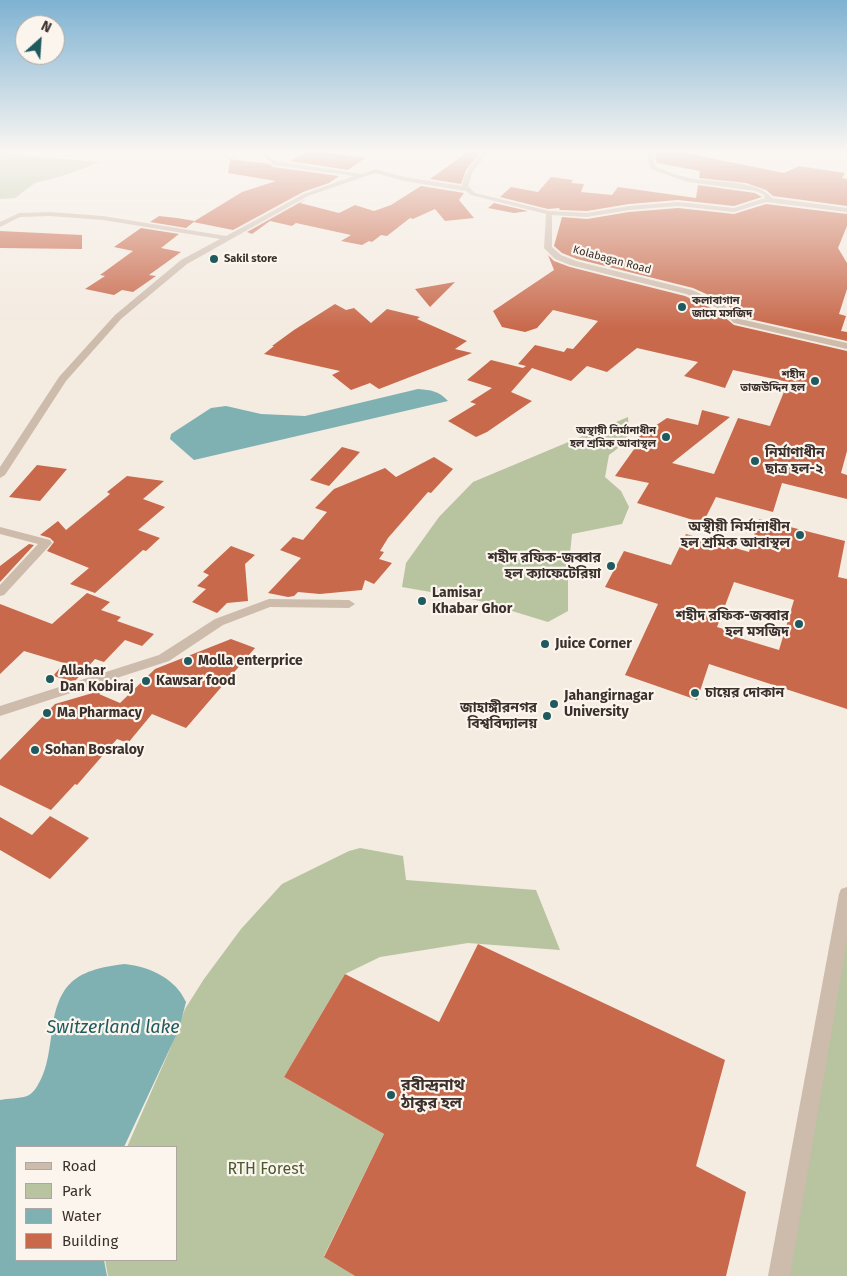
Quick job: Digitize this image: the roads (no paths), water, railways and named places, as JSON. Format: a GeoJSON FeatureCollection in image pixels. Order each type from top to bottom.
{"type":"FeatureCollection","features":[{"type":"Feature","properties":{"kind":"street"},"geometry":{"type":"LineString","coordinates":[[0,475],[62,379],[118,317],[184,262],[225,238],[280,211]]}},
{"type":"Feature","properties":{"kind":"street"},"geometry":{"type":"LineString","coordinates":[[539,211],[549,213],[587,215],[614,211]]}},
{"type":"Feature","properties":{"kind":"street","name":"Kolabagan Road"},"geometry":{"type":"LineString","coordinates":[[549,213],[548,248],[558,257],[593,268],[689,292],[720,306],[737,321],[847,346]]}},
{"type":"Feature","properties":{"kind":"street"},"geometry":{"type":"LineString","coordinates":[[0,225],[19,215],[50,214],[102,218],[225,238]]}},
{"type":"Feature","properties":{"kind":"street"},"geometry":{"type":"LineString","coordinates":[[828,342],[847,351]]}},
{"type":"Feature","properties":{"kind":"street"},"geometry":{"type":"LineString","coordinates":[[0,530],[46,543],[0,592]]}},
{"type":"Feature","properties":{"kind":"street"},"geometry":{"type":"LineString","coordinates":[[0,711],[164,658],[219,622],[269,603],[349,604]]}},
{"type":"Feature","properties":{"kind":"street"},"geometry":{"type":"LineString","coordinates":[[779,1276],[847,894]]}},
{"type":"Feature","properties":{"kind":"water"},"geometry":{"type":"Polygon","coordinates":[[[418,389],[434,392],[448,401],[194,460],[170,439],[171,434],[211,408],[226,406],[261,414],[305,416],[418,389]]]}},
{"type":"Feature","properties":{"kind":"water","name":"Switzerland lake"},"geometry":{"type":"Polygon","coordinates":[[[125,964],[144,968],[161,975],[175,986],[186,1002],[179,1029],[124,1146],[15,1146],[15,1261],[104,1261],[107,1276],[0,1276],[0,1100],[21,1098],[32,1093],[43,1074],[54,1020],[63,993],[70,983],[80,976],[107,967],[125,964]]]}},
{"type":"Feature","properties":{"kind":"place","name":"Sakil store"},"geometry":{"type":"Point","coordinates":[214,259]}},
{"type":"Feature","properties":{"kind":"place","name":"কলাবাগান জামে মসজিদ"},"geometry":{"type":"Point","coordinates":[682,307]}},
{"type":"Feature","properties":{"kind":"place","name":"শহীদ তাজউদ্দিন হল"},"geometry":{"type":"Point","coordinates":[815,381]}},
{"type":"Feature","properties":{"kind":"place","name":"অস্থায়ী নির্মানাধীন হল শ্রমিক আবাস্থল"},"geometry":{"type":"Point","coordinates":[666,437]}},
{"type":"Feature","properties":{"kind":"place","name":"নির্মাণাধীন ছাত্র হল-২"},"geometry":{"type":"Point","coordinates":[755,461]}},
{"type":"Feature","properties":{"kind":"place","name":"অস্থীয়ী নির্মানাধীন হল শ্রমিক আবাস্থল"},"geometry":{"type":"Point","coordinates":[800,535]}},
{"type":"Feature","properties":{"kind":"place","name":"শহীদ রফিক-জব্বার হল ক্যাফেটেরিয়া"},"geometry":{"type":"Point","coordinates":[611,566]}},
{"type":"Feature","properties":{"kind":"place","name":"Lamisar Khabar Ghor"},"geometry":{"type":"Point","coordinates":[422,601]}},
{"type":"Feature","properties":{"kind":"place","name":"শহীদ রফিক-জব্বার হল মসজিদ"},"geometry":{"type":"Point","coordinates":[799,624]}},
{"type":"Feature","properties":{"kind":"place","name":"Juice Corner"},"geometry":{"type":"Point","coordinates":[545,644]}},
{"type":"Feature","properties":{"kind":"place","name":"Molla enterprice"},"geometry":{"type":"Point","coordinates":[188,661]}},
{"type":"Feature","properties":{"kind":"place","name":"Allahar Dan Kobiraj"},"geometry":{"type":"Point","coordinates":[50,679]}},
{"type":"Feature","properties":{"kind":"place","name":"Kawsar food"},"geometry":{"type":"Point","coordinates":[146,681]}},
{"type":"Feature","properties":{"kind":"place","name":"চায়ের দোকান"},"geometry":{"type":"Point","coordinates":[695,693]}},
{"type":"Feature","properties":{"kind":"place","name":"Jahangirnagar University"},"geometry":{"type":"Point","coordinates":[554,704]}},
{"type":"Feature","properties":{"kind":"place","name":"Ma Pharmacy"},"geometry":{"type":"Point","coordinates":[47,713]}},
{"type":"Feature","properties":{"kind":"place","name":"জাহাঙ্গীরনগর বিশ্ববিদ্যালয়"},"geometry":{"type":"Point","coordinates":[547,716]}},
{"type":"Feature","properties":{"kind":"place","name":"Sohan Bosraloy"},"geometry":{"type":"Point","coordinates":[35,750]}},
{"type":"Feature","properties":{"kind":"place","name":"রবীন্দ্রনাথ ঠাকুর হল"},"geometry":{"type":"Point","coordinates":[391,1095]}},
{"type":"Feature","properties":{"kind":"park label","name":"RTH Forest"},"geometry":{"type":"Point","coordinates":[266,1170]}}]}
